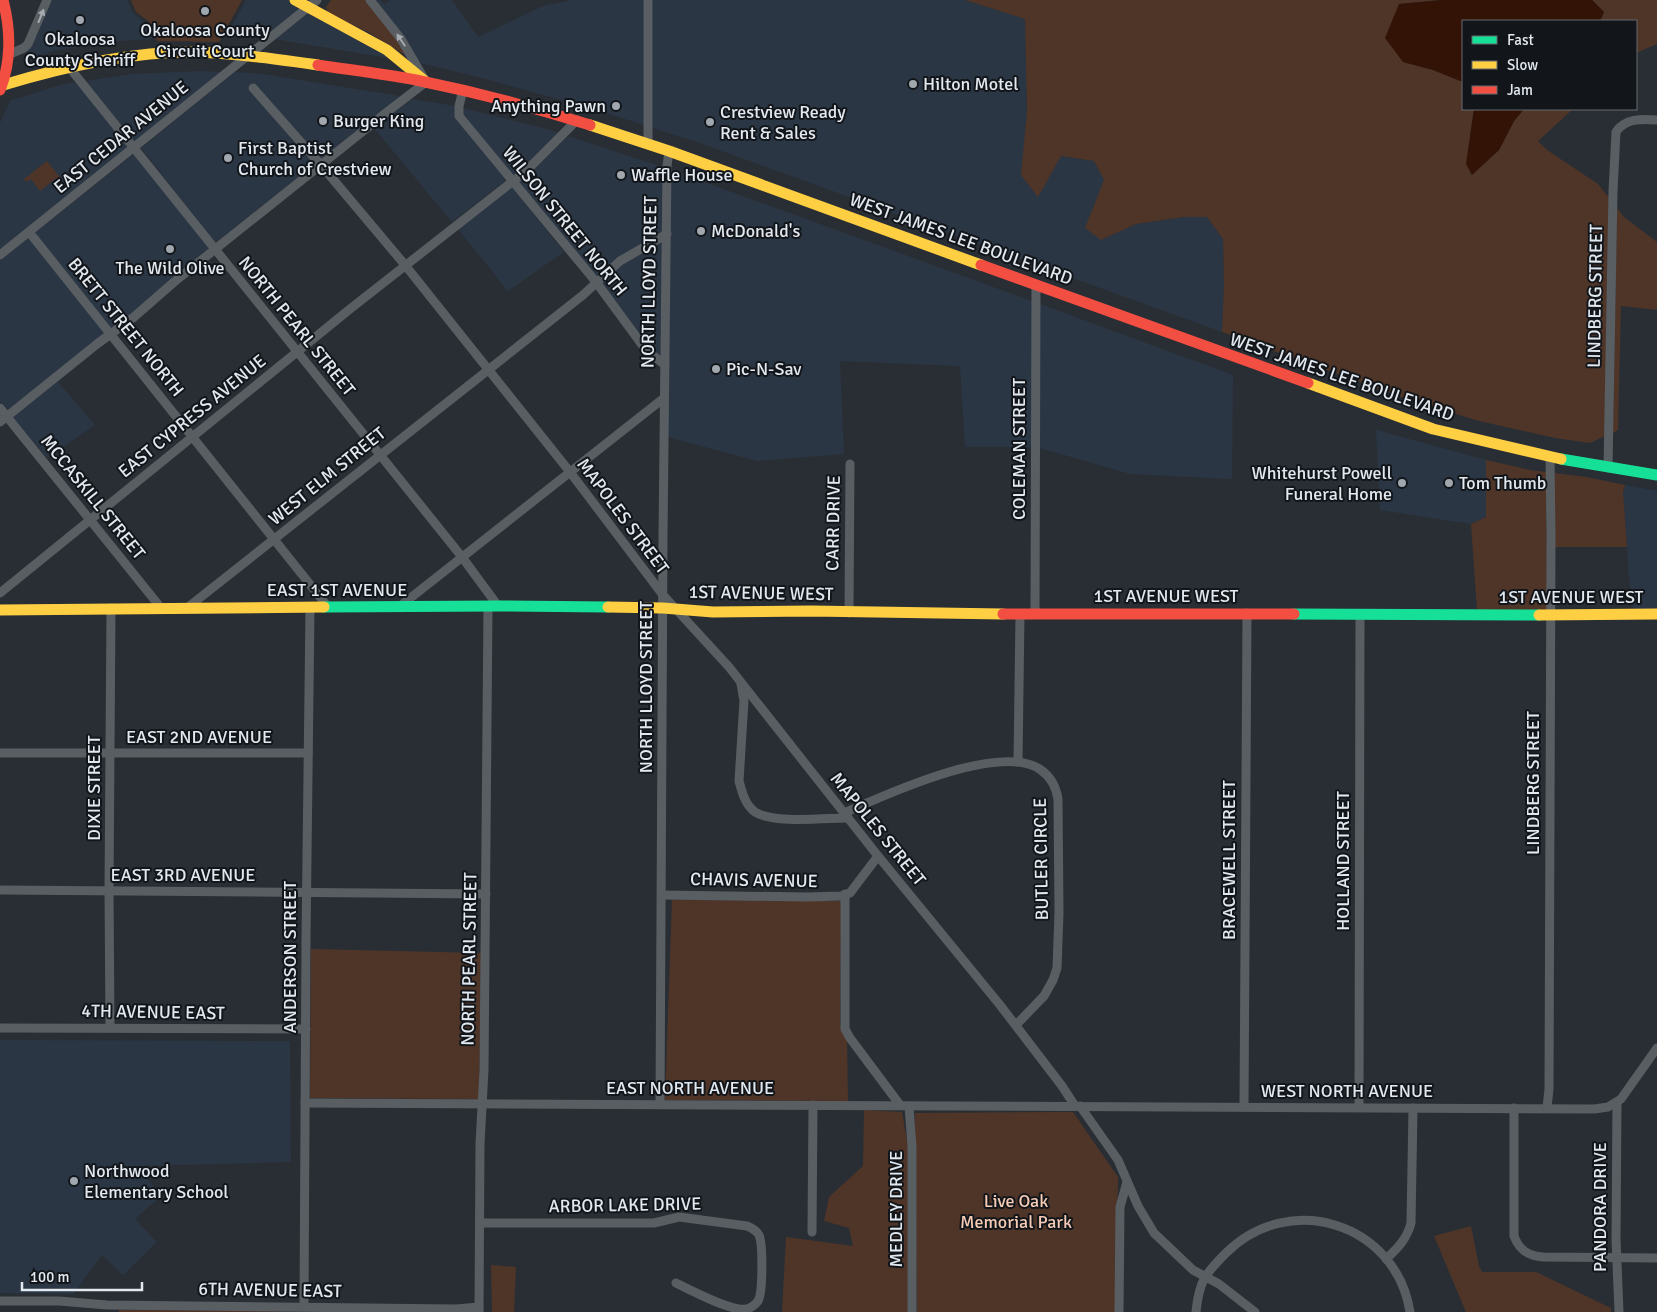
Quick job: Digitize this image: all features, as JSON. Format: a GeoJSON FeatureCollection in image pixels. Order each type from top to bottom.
{"type":"FeatureCollection","features":[{"type":"Feature","properties":{"kind":"main road"},"geometry":{"type":"LineString","coordinates":[[1,88],[10,54],[9,28],[3,0]]}},
{"type":"Feature","properties":{"kind":"main road"},"geometry":{"type":"LineString","coordinates":[[295,0],[313,4],[387,50],[426,82]]}},
{"type":"Feature","properties":{"kind":"main road","name":"WEST JAMES LEE BOULEVARD"},"geometry":{"type":"LineString","coordinates":[[1,88],[69,67],[100,60],[170,53],[202,53],[248,56],[304,63],[426,82],[463,90],[577,120],[648,143],[1433,430],[1550,457],[1657,475]]}},
{"type":"Feature","properties":{"kind":"main road","name":"EAST 1ST AVENUE"},"geometry":{"type":"LineString","coordinates":[[0,610],[493,606],[669,608]]}},
{"type":"Feature","properties":{"kind":"main road","name":"1ST AVENUE WEST"},"geometry":{"type":"LineString","coordinates":[[669,608],[713,612],[812,611],[849,613],[1657,614]]}},
{"type":"Feature","properties":{"kind":"street"},"geometry":{"type":"LineString","coordinates":[[10,54],[24,48],[28,44],[47,0]]}},
{"type":"Feature","properties":{"kind":"street"},"geometry":{"type":"LineString","coordinates":[[4,419],[426,82],[401,39],[370,0]]}},
{"type":"Feature","properties":{"kind":"street"},"geometry":{"type":"LineString","coordinates":[[648,0],[648,143]]}},
{"type":"Feature","properties":{"kind":"street","name":"EAST CEDAR AVENUE"},"geometry":{"type":"LineString","coordinates":[[0,255],[313,4]]}},
{"type":"Feature","properties":{"kind":"street","name":"NORTH PEARL STREET"},"geometry":{"type":"LineString","coordinates":[[69,67],[135,147],[462,558],[493,606],[483,1104],[480,1144],[479,1310]]}},
{"type":"Feature","properties":{"kind":"street","name":"MAPOLES STREET"},"geometry":{"type":"LineString","coordinates":[[253,88],[405,265],[570,472],[663,595],[669,608],[702,637],[740,682],[878,856],[1016,1025],[1118,1160],[1138,1206],[1154,1233],[1188,1266],[1219,1284],[1255,1312]]}},
{"type":"Feature","properties":{"kind":"street","name":"WILSON STREET NORTH"},"geometry":{"type":"LineString","coordinates":[[463,90],[459,106],[459,116],[596,282],[646,350],[665,365]]}},
{"type":"Feature","properties":{"kind":"street","name":"EAST CYPRESS AVENUE"},"geometry":{"type":"LineString","coordinates":[[0,593],[405,265],[526,171],[577,120]]}},
{"type":"Feature","properties":{"kind":"street","name":"LINDBERG STREET"},"geometry":{"type":"LineString","coordinates":[[1608,468],[1613,182],[1616,132],[1620,126],[1632,120],[1657,120]]}},
{"type":"Feature","properties":{"kind":"street","name":"NORTH LLOYD STREET"},"geometry":{"type":"LineString","coordinates":[[663,595],[667,166],[669,151]]}},
{"type":"Feature","properties":{"kind":"street","name":"BRETT STREET NORTH"},"geometry":{"type":"LineString","coordinates":[[29,232],[328,607]]}},
{"type":"Feature","properties":{"kind":"street","name":"WEST ELM STREET"},"geometry":{"type":"LineString","coordinates":[[187,608],[583,295],[620,261],[667,234]]}},
{"type":"Feature","properties":{"kind":"street","name":"COLEMAN STREET"},"geometry":{"type":"LineString","coordinates":[[1035,614],[1036,285]]}},
{"type":"Feature","properties":{"kind":"street"},"geometry":{"type":"LineString","coordinates":[[399,607],[664,398]]}},
{"type":"Feature","properties":{"kind":"street","name":"MCCASKILL STREET"},"geometry":{"type":"LineString","coordinates":[[0,408],[4,419],[90,519],[160,608]]}},
{"type":"Feature","properties":{"kind":"street","name":"LINDBERG STREET"},"geometry":{"type":"LineString","coordinates":[[1547,1108],[1549,1089],[1550,457]]}},
{"type":"Feature","properties":{"kind":"street","name":"CARR DRIVE"},"geometry":{"type":"LineString","coordinates":[[849,613],[850,464]]}},
{"type":"Feature","properties":{"kind":"street","name":"DIXIE STREET"},"geometry":{"type":"LineString","coordinates":[[110,1028],[111,608]]}},
{"type":"Feature","properties":{"kind":"street","name":"ANDERSON STREET"},"geometry":{"type":"LineString","coordinates":[[304,1307],[310,608]]}},
{"type":"Feature","properties":{"kind":"street","name":"NORTH LLOYD STREET"},"geometry":{"type":"LineString","coordinates":[[660,1104],[662,895],[669,608]]}},
{"type":"Feature","properties":{"kind":"street","name":"BRACEWELL STREET"},"geometry":{"type":"LineString","coordinates":[[1244,1107],[1247,613]]}},
{"type":"Feature","properties":{"kind":"street"},"geometry":{"type":"LineString","coordinates":[[1018,762],[1020,614]]}},
{"type":"Feature","properties":{"kind":"street","name":"HOLLAND STREET"},"geometry":{"type":"LineString","coordinates":[[1359,1107],[1360,615]]}},
{"type":"Feature","properties":{"kind":"street"},"geometry":{"type":"LineString","coordinates":[[740,682],[744,701],[739,781],[742,792],[750,807],[756,813],[776,818],[846,816]]}},
{"type":"Feature","properties":{"kind":"street","name":"EAST 2ND AVENUE"},"geometry":{"type":"LineString","coordinates":[[0,754],[308,753]]}},
{"type":"Feature","properties":{"kind":"street","name":"BUTLER CIRCLE"},"geometry":{"type":"LineString","coordinates":[[846,816],[894,791],[939,774],[971,766],[1025,763],[1041,769],[1050,778],[1056,788],[1058,799],[1059,913],[1057,968],[1044,996],[1016,1025]]}},
{"type":"Feature","properties":{"kind":"street"},"geometry":{"type":"LineString","coordinates":[[878,856],[850,893],[845,894],[845,1029],[850,1038],[905,1106]]}},
{"type":"Feature","properties":{"kind":"street","name":"EAST 3RD AVENUE"},"geometry":{"type":"LineString","coordinates":[[0,890],[486,894]]}},
{"type":"Feature","properties":{"kind":"street","name":"CHAVIS AVENUE"},"geometry":{"type":"LineString","coordinates":[[662,895],[833,897],[845,894]]}},
{"type":"Feature","properties":{"kind":"street","name":"4TH AVENUE EAST"},"geometry":{"type":"LineString","coordinates":[[0,1028],[306,1029]]}},
{"type":"Feature","properties":{"kind":"street"},"geometry":{"type":"LineString","coordinates":[[1617,1102],[1657,1048]]}},
{"type":"Feature","properties":{"kind":"street","name":"WEST NORTH AVENUE"},"geometry":{"type":"LineString","coordinates":[[1078,1106],[1594,1109],[1608,1107],[1617,1102]]}},
{"type":"Feature","properties":{"kind":"street","name":"PANDORA DRIVE"},"geometry":{"type":"LineString","coordinates":[[1617,1102],[1616,1258],[1619,1312]]}},
{"type":"Feature","properties":{"kind":"street","name":"EAST NORTH AVENUE"},"geometry":{"type":"LineString","coordinates":[[306,1103],[1078,1106]]}},
{"type":"Feature","properties":{"kind":"street"},"geometry":{"type":"LineString","coordinates":[[812,1232],[813,1105]]}},
{"type":"Feature","properties":{"kind":"street","name":"MEDLEY DRIVE"},"geometry":{"type":"LineString","coordinates":[[905,1106],[912,1147],[912,1312]]}},
{"type":"Feature","properties":{"kind":"street"},"geometry":{"type":"LineString","coordinates":[[1386,1259],[1402,1244],[1410,1230],[1413,1108]]}},
{"type":"Feature","properties":{"kind":"street"},"geometry":{"type":"LineString","coordinates":[[1514,1108],[1514,1236],[1524,1252],[1534,1256],[1657,1258]]}},
{"type":"Feature","properties":{"kind":"street"},"geometry":{"type":"LineString","coordinates":[[1119,1312],[1120,1207],[1128,1181]]}},
{"type":"Feature","properties":{"kind":"street","name":"ARBOR LAKE DRIVE"},"geometry":{"type":"LineString","coordinates":[[480,1223],[660,1223],[679,1217],[747,1226],[753,1228],[758,1234],[761,1242],[761,1292],[759,1300],[753,1306],[746,1310],[728,1306],[676,1283]]}},
{"type":"Feature","properties":{"kind":"street"},"geometry":{"type":"LineString","coordinates":[[1196,1312],[1199,1289],[1204,1276],[1233,1246],[1246,1236],[1271,1224],[1292,1220],[1318,1221],[1345,1228],[1365,1239],[1386,1259],[1403,1285],[1410,1312]]}},
{"type":"Feature","properties":{"kind":"street","name":"6TH AVENUE EAST"},"geometry":{"type":"LineString","coordinates":[[0,1301],[59,1302],[107,1309],[304,1307],[479,1310]]}},
{"type":"Feature","properties":{"kind":"shaded area"},"geometry":{"type":"Polygon","coordinates":[[[52,0],[127,0],[133,13],[145,23],[152,39],[120,41],[56,50],[32,58],[28,50],[38,33],[52,0]]]}},
{"type":"Feature","properties":{"kind":"shaded area"},"geometry":{"type":"Polygon","coordinates":[[[246,0],[287,0],[300,8],[264,37],[226,37],[246,0]]]}},
{"type":"Feature","properties":{"kind":"shaded area"},"geometry":{"type":"Polygon","coordinates":[[[375,0],[380,0],[384,4],[391,0],[452,0],[478,37],[543,6],[572,0],[644,0],[644,125],[486,79],[420,63],[375,0]]]}},
{"type":"Feature","properties":{"kind":"shaded area"},"geometry":{"type":"Polygon","coordinates":[[[652,0],[965,0],[1025,19],[1027,111],[1022,175],[1038,196],[1060,156],[1094,161],[1104,180],[1097,200],[1101,240],[1136,224],[1184,217],[1207,217],[1223,239],[1222,332],[697,142],[652,128],[652,0]]]}},
{"type":"Feature","properties":{"kind":"shaded area"},"geometry":{"type":"Polygon","coordinates":[[[1441,0],[1592,0],[1604,12],[1600,20],[1462,20],[1462,82],[1433,70],[1403,62],[1385,38],[1399,4],[1441,0]]]}},
{"type":"Feature","properties":{"kind":"shaded area"},"geometry":{"type":"Polygon","coordinates":[[[309,13],[385,54],[389,58],[275,39],[309,13]]]}},
{"type":"Feature","properties":{"kind":"shaded area"},"geometry":{"type":"Polygon","coordinates":[[[221,72],[135,142],[85,81],[132,74],[221,72]]]}},
{"type":"Feature","properties":{"kind":"shaded area"},"geometry":{"type":"Polygon","coordinates":[[[235,72],[262,74],[400,96],[321,159],[253,82],[247,88],[315,164],[215,243],[141,148],[235,72]]]}},
{"type":"Feature","properties":{"kind":"shaded area"},"geometry":{"type":"Polygon","coordinates":[[[76,82],[128,147],[0,250],[0,123],[10,101],[60,85],[76,82]]]}},
{"type":"Feature","properties":{"kind":"shaded area"},"geometry":{"type":"Polygon","coordinates":[[[412,99],[455,106],[456,119],[506,180],[452,222],[374,128],[412,99]]]}},
{"type":"Feature","properties":{"kind":"shaded area"},"geometry":{"type":"Polygon","coordinates":[[[463,108],[559,133],[513,175],[463,114],[463,108]]]}},
{"type":"Feature","properties":{"kind":"shaded area"},"geometry":{"type":"Polygon","coordinates":[[[1474,110],[1523,110],[1514,121],[1499,150],[1472,175],[1466,164],[1474,110]]]}},
{"type":"Feature","properties":{"kind":"shaded area"},"geometry":{"type":"Polygon","coordinates":[[[568,136],[663,167],[663,232],[619,257],[596,276],[519,182],[568,136]]]}},
{"type":"Feature","properties":{"kind":"shaded area"},"geometry":{"type":"Polygon","coordinates":[[[134,154],[209,248],[112,329],[35,233],[134,154]]]}},
{"type":"Feature","properties":{"kind":"shaded area"},"geometry":{"type":"Polygon","coordinates":[[[671,170],[1032,301],[1032,447],[965,447],[960,366],[840,361],[844,454],[757,461],[668,437],[672,236],[671,170]]]}},
{"type":"Feature","properties":{"kind":"shaded area"},"geometry":{"type":"Polygon","coordinates":[[[512,187],[564,252],[508,291],[458,229],[512,187]]]}},
{"type":"Feature","properties":{"kind":"shaded area"},"geometry":{"type":"Polygon","coordinates":[[[28,238],[105,334],[8,410],[0,401],[0,261],[28,238]]]}},
{"type":"Feature","properties":{"kind":"shaded area"},"geometry":{"type":"Polygon","coordinates":[[[663,242],[660,356],[635,329],[601,283],[622,265],[663,242]]]}},
{"type":"Feature","properties":{"kind":"shaded area"},"geometry":{"type":"Polygon","coordinates":[[[1040,304],[1233,375],[1232,479],[1130,474],[1040,448],[1040,304]]]}},
{"type":"Feature","properties":{"kind":"shaded area"},"geometry":{"type":"Polygon","coordinates":[[[101,347],[58,382],[95,425],[47,458],[13,417],[101,347]]]}},
{"type":"Feature","properties":{"kind":"shaded area"},"geometry":{"type":"Polygon","coordinates":[[[1376,429],[1486,460],[1486,517],[1471,524],[1380,510],[1376,429]]]}},
{"type":"Feature","properties":{"kind":"shaded area"},"geometry":{"type":"Polygon","coordinates":[[[1625,485],[1657,491],[1657,609],[1633,609],[1623,492],[1625,485]]]}},
{"type":"Feature","properties":{"kind":"shaded area","name":"Northwood Elementary School"},"geometry":{"type":"Polygon","coordinates":[[[0,1040],[290,1041],[291,1162],[138,1166],[161,1196],[135,1219],[157,1242],[123,1275],[102,1255],[73,1294],[0,1293],[0,1040]]]}},
{"type":"Feature","properties":{"kind":"green space"},"geometry":{"type":"Polygon","coordinates":[[[131,0],[242,0],[219,42],[157,41],[148,21],[136,12],[131,0]]]}},
{"type":"Feature","properties":{"kind":"green space"},"geometry":{"type":"Polygon","coordinates":[[[331,0],[367,0],[399,39],[405,55],[368,32],[328,13],[326,7],[331,0]]]}},
{"type":"Feature","properties":{"kind":"green space"},"geometry":{"type":"Polygon","coordinates":[[[965,0],[1441,0],[1399,4],[1403,62],[1433,70],[1462,82],[1462,110],[1474,110],[1470,135],[1471,175],[1499,150],[1514,121],[1523,110],[1572,110],[1538,141],[1547,150],[1598,184],[1609,198],[1605,436],[1590,443],[1555,438],[1479,421],[1407,399],[1222,332],[1223,239],[1207,217],[1184,217],[1136,224],[1101,240],[1085,228],[1104,180],[1094,161],[1061,156],[1038,197],[1021,175],[1027,111],[1025,19],[965,0]]]}},
{"type":"Feature","properties":{"kind":"green space"},"geometry":{"type":"Polygon","coordinates":[[[1592,0],[1657,0],[1657,44],[1637,53],[1637,20],[1600,20],[1604,12],[1592,0]]]}},
{"type":"Feature","properties":{"kind":"green space"},"geometry":{"type":"Polygon","coordinates":[[[47,161],[62,180],[60,182],[56,178],[40,191],[31,179],[26,182],[24,179],[47,161]]]}},
{"type":"Feature","properties":{"kind":"green space"},"geometry":{"type":"Polygon","coordinates":[[[1617,208],[1624,217],[1657,242],[1657,310],[1621,306],[1618,430],[1613,433],[1617,208]]]}},
{"type":"Feature","properties":{"kind":"green space"},"geometry":{"type":"Polygon","coordinates":[[[1486,460],[1546,472],[1547,610],[1477,610],[1471,524],[1486,517],[1486,460]]]}},
{"type":"Feature","properties":{"kind":"green space"},"geometry":{"type":"Polygon","coordinates":[[[1554,473],[1625,485],[1623,492],[1627,547],[1555,547],[1554,473]]]}},
{"type":"Feature","properties":{"kind":"green space"},"geometry":{"type":"Polygon","coordinates":[[[672,900],[841,901],[840,1023],[847,1041],[848,1101],[665,1100],[672,900]]]}},
{"type":"Feature","properties":{"kind":"green space"},"geometry":{"type":"Polygon","coordinates":[[[311,949],[481,953],[479,1099],[310,1098],[311,949]]]}},
{"type":"Feature","properties":{"kind":"green space"},"geometry":{"type":"Polygon","coordinates":[[[864,1110],[902,1112],[908,1147],[908,1312],[782,1312],[786,1237],[853,1246],[849,1228],[824,1221],[829,1197],[863,1166],[864,1110]]]}},
{"type":"Feature","properties":{"kind":"green space","name":"Live Oak Memorial Park"},"geometry":{"type":"Polygon","coordinates":[[[1073,1112],[1118,1177],[1116,1312],[917,1312],[915,1113],[1073,1112]]]}},
{"type":"Feature","properties":{"kind":"green space"},"geometry":{"type":"Polygon","coordinates":[[[1471,1226],[1479,1266],[1482,1272],[1536,1272],[1611,1308],[1611,1312],[1466,1312],[1434,1236],[1471,1226]]]}},
{"type":"Feature","properties":{"kind":"green space"},"geometry":{"type":"Polygon","coordinates":[[[491,1265],[516,1267],[514,1312],[492,1312],[491,1265]]]}},
{"type":"Feature","properties":{"kind":"green space"},"geometry":{"type":"Polygon","coordinates":[[[119,1310],[146,1310],[314,1312],[119,1312],[119,1310]]]}},
{"type":"Feature","properties":{"kind":"traffic: fast"},"geometry":{"type":"LineString","coordinates":[[1561,459],[1657,475]]}},
{"type":"Feature","properties":{"kind":"traffic: fast"},"geometry":{"type":"LineString","coordinates":[[324,607],[608,607]]}},
{"type":"Feature","properties":{"kind":"traffic: fast"},"geometry":{"type":"LineString","coordinates":[[1294,614],[1539,615]]}},
{"type":"Feature","properties":{"kind":"traffic: slow"},"geometry":{"type":"LineString","coordinates":[[295,0],[387,50],[426,82]]}},
{"type":"Feature","properties":{"kind":"traffic: slow"},"geometry":{"type":"LineString","coordinates":[[0,86],[95,62],[168,53],[224,54],[318,65]]}},
{"type":"Feature","properties":{"kind":"traffic: slow"},"geometry":{"type":"LineString","coordinates":[[590,125],[669,151],[981,265]]}},
{"type":"Feature","properties":{"kind":"traffic: slow"},"geometry":{"type":"LineString","coordinates":[[1308,383],[1433,429],[1561,459]]}},
{"type":"Feature","properties":{"kind":"traffic: slow"},"geometry":{"type":"LineString","coordinates":[[0,610],[324,607]]}},
{"type":"Feature","properties":{"kind":"traffic: slow"},"geometry":{"type":"LineString","coordinates":[[608,607],[663,608],[713,612],[812,611],[1003,614]]}},
{"type":"Feature","properties":{"kind":"traffic: slow"},"geometry":{"type":"LineString","coordinates":[[1539,615],[1657,614]]}},
{"type":"Feature","properties":{"kind":"traffic: jam"},"geometry":{"type":"LineString","coordinates":[[0,90],[7,68],[9,45],[8,23],[3,0]]}},
{"type":"Feature","properties":{"kind":"traffic: jam"},"geometry":{"type":"LineString","coordinates":[[318,65],[416,80],[504,100],[590,125]]}},
{"type":"Feature","properties":{"kind":"traffic: jam"},"geometry":{"type":"LineString","coordinates":[[981,265],[1308,383]]}},
{"type":"Feature","properties":{"kind":"traffic: jam"},"geometry":{"type":"LineString","coordinates":[[1003,614],[1294,614]]}},
{"type":"Feature","properties":{"kind":"place","name":"Okaloosa County Circuit Court"},"geometry":{"type":"Point","coordinates":[205,11]}},
{"type":"Feature","properties":{"kind":"place","name":"Okaloosa County Sheriff"},"geometry":{"type":"Point","coordinates":[80,20]}},
{"type":"Feature","properties":{"kind":"place","name":"Hilton Motel"},"geometry":{"type":"Point","coordinates":[913,84]}},
{"type":"Feature","properties":{"kind":"place","name":"Anything Pawn"},"geometry":{"type":"Point","coordinates":[616,106]}},
{"type":"Feature","properties":{"kind":"place","name":"Burger King"},"geometry":{"type":"Point","coordinates":[323,121]}},
{"type":"Feature","properties":{"kind":"place","name":"Crestview Ready Rent & Sales"},"geometry":{"type":"Point","coordinates":[710,122]}},
{"type":"Feature","properties":{"kind":"place","name":"First Baptist Church of Crestview"},"geometry":{"type":"Point","coordinates":[228,158]}},
{"type":"Feature","properties":{"kind":"place","name":"Waffle House"},"geometry":{"type":"Point","coordinates":[621,175]}},
{"type":"Feature","properties":{"kind":"place","name":"McDonald's"},"geometry":{"type":"Point","coordinates":[701,231]}},
{"type":"Feature","properties":{"kind":"place","name":"The Wild Olive"},"geometry":{"type":"Point","coordinates":[170,249]}},
{"type":"Feature","properties":{"kind":"place","name":"Pic-N-Sav"},"geometry":{"type":"Point","coordinates":[716,369]}},
{"type":"Feature","properties":{"kind":"place","name":"Whitehurst Powell Funeral Home"},"geometry":{"type":"Point","coordinates":[1402,483]}},
{"type":"Feature","properties":{"kind":"place","name":"Tom Thumb"},"geometry":{"type":"Point","coordinates":[1449,483]}},
{"type":"Feature","properties":{"kind":"place","name":"Northwood Elementary School"},"geometry":{"type":"Point","coordinates":[74,1181]}}]}
